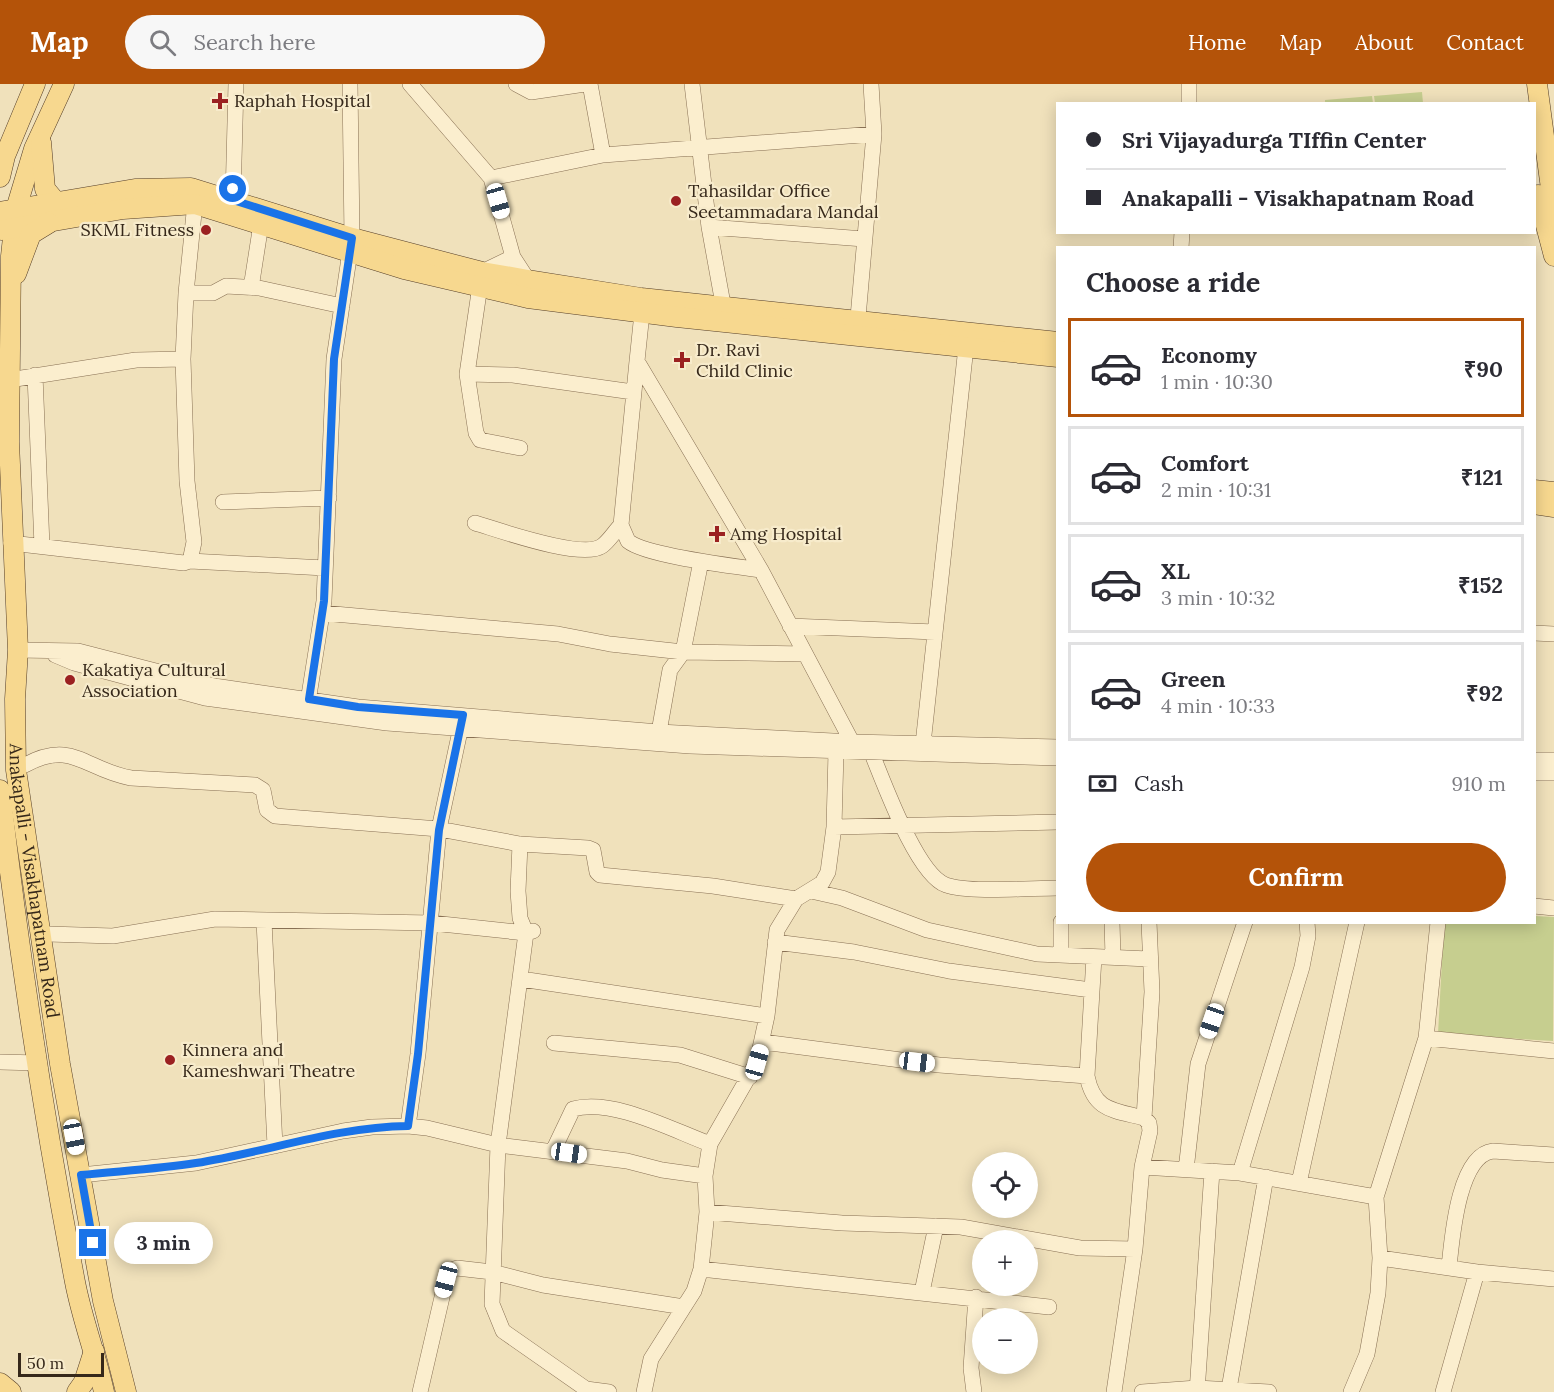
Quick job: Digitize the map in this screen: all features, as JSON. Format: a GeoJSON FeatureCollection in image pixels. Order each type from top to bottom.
{"type":"FeatureCollection","features":[{"type":"Feature","properties":{"kind":"main road"},"geometry":{"type":"LineString","coordinates":[[0,177],[5,149],[35,84]]}},
{"type":"Feature","properties":{"kind":"main road","name":"Anakapalli - Visakhapatnam Road"},"geometry":{"type":"LineString","coordinates":[[64,84],[41,134],[8,219],[11,543],[18,650],[16,770],[56,1041],[103,1301],[126,1392]]}},
{"type":"Feature","properties":{"kind":"main road"},"geometry":{"type":"LineString","coordinates":[[1525,84],[1527,102]]}},
{"type":"Feature","properties":{"kind":"main road"},"geometry":{"type":"LineString","coordinates":[[1537,84],[1554,256]]}},
{"type":"Feature","properties":{"kind":"main road"},"geometry":{"type":"LineString","coordinates":[[41,134],[45,189],[56,202]]}},
{"type":"Feature","properties":{"kind":"main road"},"geometry":{"type":"LineString","coordinates":[[1536,172],[1550,202]]}},
{"type":"Feature","properties":{"kind":"main road"},"geometry":{"type":"LineString","coordinates":[[8,219],[56,202],[154,187],[196,197],[233,200],[350,245]]}},
{"type":"Feature","properties":{"kind":"main road"},"geometry":{"type":"LineString","coordinates":[[8,219],[51,221],[196,197],[261,224],[480,279],[528,298],[642,313],[725,315],[857,329],[1056,342]]}},
{"type":"Feature","properties":{"kind":"main road"},"geometry":{"type":"LineString","coordinates":[[10,296],[31,234],[51,221]]}},
{"type":"Feature","properties":{"kind":"main road"},"geometry":{"type":"LineString","coordinates":[[480,279],[528,280],[641,298],[725,315]]}},
{"type":"Feature","properties":{"kind":"main road"},"geometry":{"type":"LineString","coordinates":[[857,329],[966,347],[1056,357]]}},
{"type":"Feature","properties":{"kind":"main road"},"geometry":{"type":"LineString","coordinates":[[1536,490],[1554,492]]}},
{"type":"Feature","properties":{"kind":"main road"},"geometry":{"type":"LineString","coordinates":[[1536,504],[1554,507]]}},
{"type":"Feature","properties":{"kind":"main road","name":"Anakapalli - Visakhapatnam Road"},"geometry":{"type":"LineString","coordinates":[[0,790],[4,852],[76,1285],[95,1349],[104,1392]]}},
{"type":"Feature","properties":{"kind":"main road"},"geometry":{"type":"LineString","coordinates":[[77,1392],[84,1382],[95,1349]]}},
{"type":"Feature","properties":{"kind":"main road"},"geometry":{"type":"LineString","coordinates":[[0,1383],[11,1392]]}},
{"type":"Feature","properties":{"kind":"street"},"geometry":{"type":"LineString","coordinates":[[233,200],[236,84]]}},
{"type":"Feature","properties":{"kind":"street"},"geometry":{"type":"LineString","coordinates":[[308,705],[323,613],[334,359],[350,245],[350,84]]}},
{"type":"Feature","properties":{"kind":"street"},"geometry":{"type":"LineString","coordinates":[[410,84],[492,178],[513,257],[528,280]]}},
{"type":"Feature","properties":{"kind":"street"},"geometry":{"type":"LineString","coordinates":[[516,84],[531,92],[585,84]]}},
{"type":"Feature","properties":{"kind":"street"},"geometry":{"type":"LineString","coordinates":[[590,84],[603,154]]}},
{"type":"Feature","properties":{"kind":"street"},"geometry":{"type":"LineString","coordinates":[[692,84],[709,227],[725,315]]}},
{"type":"Feature","properties":{"kind":"street"},"geometry":{"type":"LineString","coordinates":[[857,329],[874,134],[871,84]]}},
{"type":"Feature","properties":{"kind":"street"},"geometry":{"type":"LineString","coordinates":[[1188,102],[1190,84]]}},
{"type":"Feature","properties":{"kind":"street"},"geometry":{"type":"LineString","coordinates":[[492,178],[603,154],[874,134]]}},
{"type":"Feature","properties":{"kind":"street"},"geometry":{"type":"LineString","coordinates":[[190,561],[194,542],[187,481],[183,359],[186,293],[196,197]]}},
{"type":"Feature","properties":{"kind":"street"},"geometry":{"type":"LineString","coordinates":[[251,288],[261,224]]}},
{"type":"Feature","properties":{"kind":"street"},"geometry":{"type":"LineString","coordinates":[[709,227],[864,239]]}},
{"type":"Feature","properties":{"kind":"street"},"geometry":{"type":"LineString","coordinates":[[513,257],[480,279],[468,374],[476,434],[480,440],[520,448]]}},
{"type":"Feature","properties":{"kind":"street"},"geometry":{"type":"LineString","coordinates":[[186,293],[213,293],[226,286],[251,288],[342,306]]}},
{"type":"Feature","properties":{"kind":"street"},"geometry":{"type":"LineString","coordinates":[[642,313],[621,525],[624,534],[632,545],[701,561],[761,570]]}},
{"type":"Feature","properties":{"kind":"street"},"geometry":{"type":"LineString","coordinates":[[923,744],[966,347]]}},
{"type":"Feature","properties":{"kind":"street"},"geometry":{"type":"LineString","coordinates":[[9,381],[136,360],[183,359]]}},
{"type":"Feature","properties":{"kind":"street"},"geometry":{"type":"LineString","coordinates":[[637,361],[761,570],[852,742],[872,753],[900,824],[934,877],[946,885],[966,888],[1056,888]]}},
{"type":"Feature","properties":{"kind":"street"},"geometry":{"type":"LineString","coordinates":[[468,374],[513,375],[633,392]]}},
{"type":"Feature","properties":{"kind":"street"},"geometry":{"type":"LineString","coordinates":[[35,375],[42,546]]}},
{"type":"Feature","properties":{"kind":"street"},"geometry":{"type":"LineString","coordinates":[[223,502],[329,498]]}},
{"type":"Feature","properties":{"kind":"street"},"geometry":{"type":"LineString","coordinates":[[475,523],[553,546],[591,548],[602,546],[621,525]]}},
{"type":"Feature","properties":{"kind":"street"},"geometry":{"type":"LineString","coordinates":[[11,543],[184,563],[190,561],[325,567]]}},
{"type":"Feature","properties":{"kind":"street"},"geometry":{"type":"LineString","coordinates":[[659,732],[670,670],[683,651],[701,561]]}},
{"type":"Feature","properties":{"kind":"street"},"geometry":{"type":"LineString","coordinates":[[323,613],[558,634],[610,644],[683,651],[805,654]]}},
{"type":"Feature","properties":{"kind":"street"},"geometry":{"type":"LineString","coordinates":[[790,626],[935,632]]}},
{"type":"Feature","properties":{"kind":"street"},"geometry":{"type":"LineString","coordinates":[[1536,633],[1554,634]]}},
{"type":"Feature","properties":{"kind":"street"},"geometry":{"type":"LineString","coordinates":[[18,650],[50,653],[78,651],[214,686],[387,723],[462,721],[852,742],[1056,747]]}},
{"type":"Feature","properties":{"kind":"street"},"geometry":{"type":"LineString","coordinates":[[462,721],[690,746],[1056,758]]}},
{"type":"Feature","properties":{"kind":"street"},"geometry":{"type":"LineString","coordinates":[[408,1126],[432,923],[439,830],[462,721]]}},
{"type":"Feature","properties":{"kind":"street"},"geometry":{"type":"LineString","coordinates":[[644,1392],[651,1359],[665,1333],[694,1291],[701,1269],[707,1212],[705,1176],[710,1144],[721,1121],[750,1077],[763,1042],[775,942],[784,914],[796,899],[822,883],[828,872],[834,827],[836,752]]}},
{"type":"Feature","properties":{"kind":"street"},"geometry":{"type":"LineString","coordinates":[[25,765],[42,756],[65,755],[131,778],[260,786],[265,794],[267,810],[275,816],[439,830],[520,844],[588,848],[593,850],[597,872],[600,875],[713,886],[796,899]]}},
{"type":"Feature","properties":{"kind":"street"},"geometry":{"type":"LineString","coordinates":[[1536,760],[1554,760]]}},
{"type":"Feature","properties":{"kind":"street"},"geometry":{"type":"LineString","coordinates":[[1536,773],[1554,773]]}},
{"type":"Feature","properties":{"kind":"street"},"geometry":{"type":"LineString","coordinates":[[834,827],[1056,822]]}},
{"type":"Feature","properties":{"kind":"street"},"geometry":{"type":"LineString","coordinates":[[520,844],[518,891],[520,918],[529,932],[498,1145],[492,1304],[503,1331],[586,1389],[609,1392]]}},
{"type":"Feature","properties":{"kind":"street"},"geometry":{"type":"LineString","coordinates":[[828,872],[842,898]]}},
{"type":"Feature","properties":{"kind":"street"},"geometry":{"type":"LineString","coordinates":[[811,891],[842,898],[927,930],[1037,954],[1149,959]]}},
{"type":"Feature","properties":{"kind":"street"},"geometry":{"type":"LineString","coordinates":[[1536,906],[1554,908]]}},
{"type":"Feature","properties":{"kind":"street"},"geometry":{"type":"LineString","coordinates":[[48,934],[113,936],[215,919],[432,923],[529,932]]}},
{"type":"Feature","properties":{"kind":"street"},"geometry":{"type":"LineString","coordinates":[[264,921],[275,1146]]}},
{"type":"Feature","properties":{"kind":"street"},"geometry":{"type":"LineString","coordinates":[[1061,924],[1061,955]]}},
{"type":"Feature","properties":{"kind":"street"},"geometry":{"type":"LineString","coordinates":[[1112,924],[1113,957]]}},
{"type":"Feature","properties":{"kind":"street"},"geometry":{"type":"LineString","coordinates":[[1143,1118],[1152,992],[1149,924]]}},
{"type":"Feature","properties":{"kind":"street"},"geometry":{"type":"LineString","coordinates":[[1186,1170],[1198,1064],[1244,924]]}},
{"type":"Feature","properties":{"kind":"street"},"geometry":{"type":"LineString","coordinates":[[1240,1173],[1302,968],[1308,936],[1307,924]]}},
{"type":"Feature","properties":{"kind":"street"},"geometry":{"type":"LineString","coordinates":[[1299,1183],[1357,924]]}},
{"type":"Feature","properties":{"kind":"street"},"geometry":{"type":"LineString","coordinates":[[1351,1392],[1367,1354],[1378,1293],[1380,1258],[1376,1197],[1426,1038],[1438,924]]}},
{"type":"Feature","properties":{"kind":"street"},"geometry":{"type":"LineString","coordinates":[[775,942],[854,952],[1015,981],[1091,990]]}},
{"type":"Feature","properties":{"kind":"street"},"geometry":{"type":"LineString","coordinates":[[1094,957],[1087,1076],[1090,1094],[1098,1104],[1143,1118],[1149,1123],[1142,1167],[1135,1249],[1114,1392]]}},
{"type":"Feature","properties":{"kind":"street"},"geometry":{"type":"LineString","coordinates":[[521,979],[767,1016]]}},
{"type":"Feature","properties":{"kind":"street"},"geometry":{"type":"LineString","coordinates":[[1426,1038],[1554,1051]]}},
{"type":"Feature","properties":{"kind":"street"},"geometry":{"type":"LineString","coordinates":[[763,1042],[939,1065],[1087,1076]]}},
{"type":"Feature","properties":{"kind":"street"},"geometry":{"type":"LineString","coordinates":[[554,1043],[680,1055],[750,1077]]}},
{"type":"Feature","properties":{"kind":"street"},"geometry":{"type":"LineString","coordinates":[[0,1062],[39,1063]]}},
{"type":"Feature","properties":{"kind":"street"},"geometry":{"type":"LineString","coordinates":[[553,1151],[573,1109],[586,1106],[614,1109],[710,1144]]}},
{"type":"Feature","properties":{"kind":"street"},"geometry":{"type":"LineString","coordinates":[[81,1175],[196,1163],[372,1127],[408,1126],[427,1128],[498,1145],[627,1161],[662,1170],[705,1176]]}},
{"type":"Feature","properties":{"kind":"street"},"geometry":{"type":"LineString","coordinates":[[1449,1268],[1460,1197],[1477,1158],[1484,1152],[1493,1151],[1554,1155]]}},
{"type":"Feature","properties":{"kind":"street"},"geometry":{"type":"LineString","coordinates":[[1142,1167],[1240,1173],[1376,1197]]}},
{"type":"Feature","properties":{"kind":"street"},"geometry":{"type":"LineString","coordinates":[[1197,1390],[1212,1171]]}},
{"type":"Feature","properties":{"kind":"street"},"geometry":{"type":"LineString","coordinates":[[1229,1389],[1266,1178]]}},
{"type":"Feature","properties":{"kind":"street"},"geometry":{"type":"LineString","coordinates":[[707,1212],[842,1223],[961,1227],[1080,1248],[1135,1249]]}},
{"type":"Feature","properties":{"kind":"street"},"geometry":{"type":"LineString","coordinates":[[922,1292],[936,1226]]}},
{"type":"Feature","properties":{"kind":"street"},"geometry":{"type":"LineString","coordinates":[[1380,1258],[1477,1272],[1554,1279]]}},
{"type":"Feature","properties":{"kind":"street"},"geometry":{"type":"LineString","coordinates":[[420,1392],[448,1275],[452,1270],[462,1268],[492,1272],[543,1286],[684,1306]]}},
{"type":"Feature","properties":{"kind":"street"},"geometry":{"type":"LineString","coordinates":[[701,1269],[976,1297],[1049,1307]]}},
{"type":"Feature","properties":{"kind":"street"},"geometry":{"type":"LineString","coordinates":[[1443,1392],[1477,1272]]}},
{"type":"Feature","properties":{"kind":"street"},"geometry":{"type":"LineString","coordinates":[[974,1392],[971,1368],[976,1297]]}},
{"type":"Feature","properties":{"kind":"street"},"geometry":{"type":"LineString","coordinates":[[1142,1392],[1229,1389],[1269,1392]]}},
{"type":"Feature","properties":{"kind":"green space"},"geometry":{"type":"Polygon","coordinates":[[[1422,92],[1423,102],[1375,102],[1374,96],[1422,92]]]}},
{"type":"Feature","properties":{"kind":"green space"},"geometry":{"type":"Polygon","coordinates":[[[1372,96],[1373,102],[1325,102],[1325,100],[1372,96]]]}},
{"type":"Feature","properties":{"kind":"green space"},"geometry":{"type":"Polygon","coordinates":[[[1536,916],[1554,917],[1553,1041],[1438,1034],[1444,924],[1536,924],[1536,916]]]}},
{"type":"Feature","properties":{"kind":"place","name":"Raphah Hospital"},"geometry":{"type":"Point","coordinates":[220,101]}},
{"type":"Feature","properties":{"kind":"place","name":"Tahasildar Office Seetammadara Mandal"},"geometry":{"type":"Point","coordinates":[676,201]}},
{"type":"Feature","properties":{"kind":"place","name":"SKML Fitness"},"geometry":{"type":"Point","coordinates":[206,230]}},
{"type":"Feature","properties":{"kind":"place","name":"Dr. Ravi Child Clinic"},"geometry":{"type":"Point","coordinates":[682,360]}},
{"type":"Feature","properties":{"kind":"place","name":"Amg Hospital"},"geometry":{"type":"Point","coordinates":[717,534]}},
{"type":"Feature","properties":{"kind":"place","name":"Kakatiya Cultural Association"},"geometry":{"type":"Point","coordinates":[70,680]}},
{"type":"Feature","properties":{"kind":"place","name":"Kinnera and Kameshwari Theatre"},"geometry":{"type":"Point","coordinates":[170,1060]}},
{"type":"Feature","properties":{"kind":"route"},"geometry":{"type":"LineString","coordinates":[[93,1243],[81,1175],[196,1163],[343,1131],[408,1126],[432,923],[439,830],[462,726],[463,715],[358,707],[309,699],[324,601],[334,359],[348,252],[352,238],[233,200],[233,189]]}}]}
